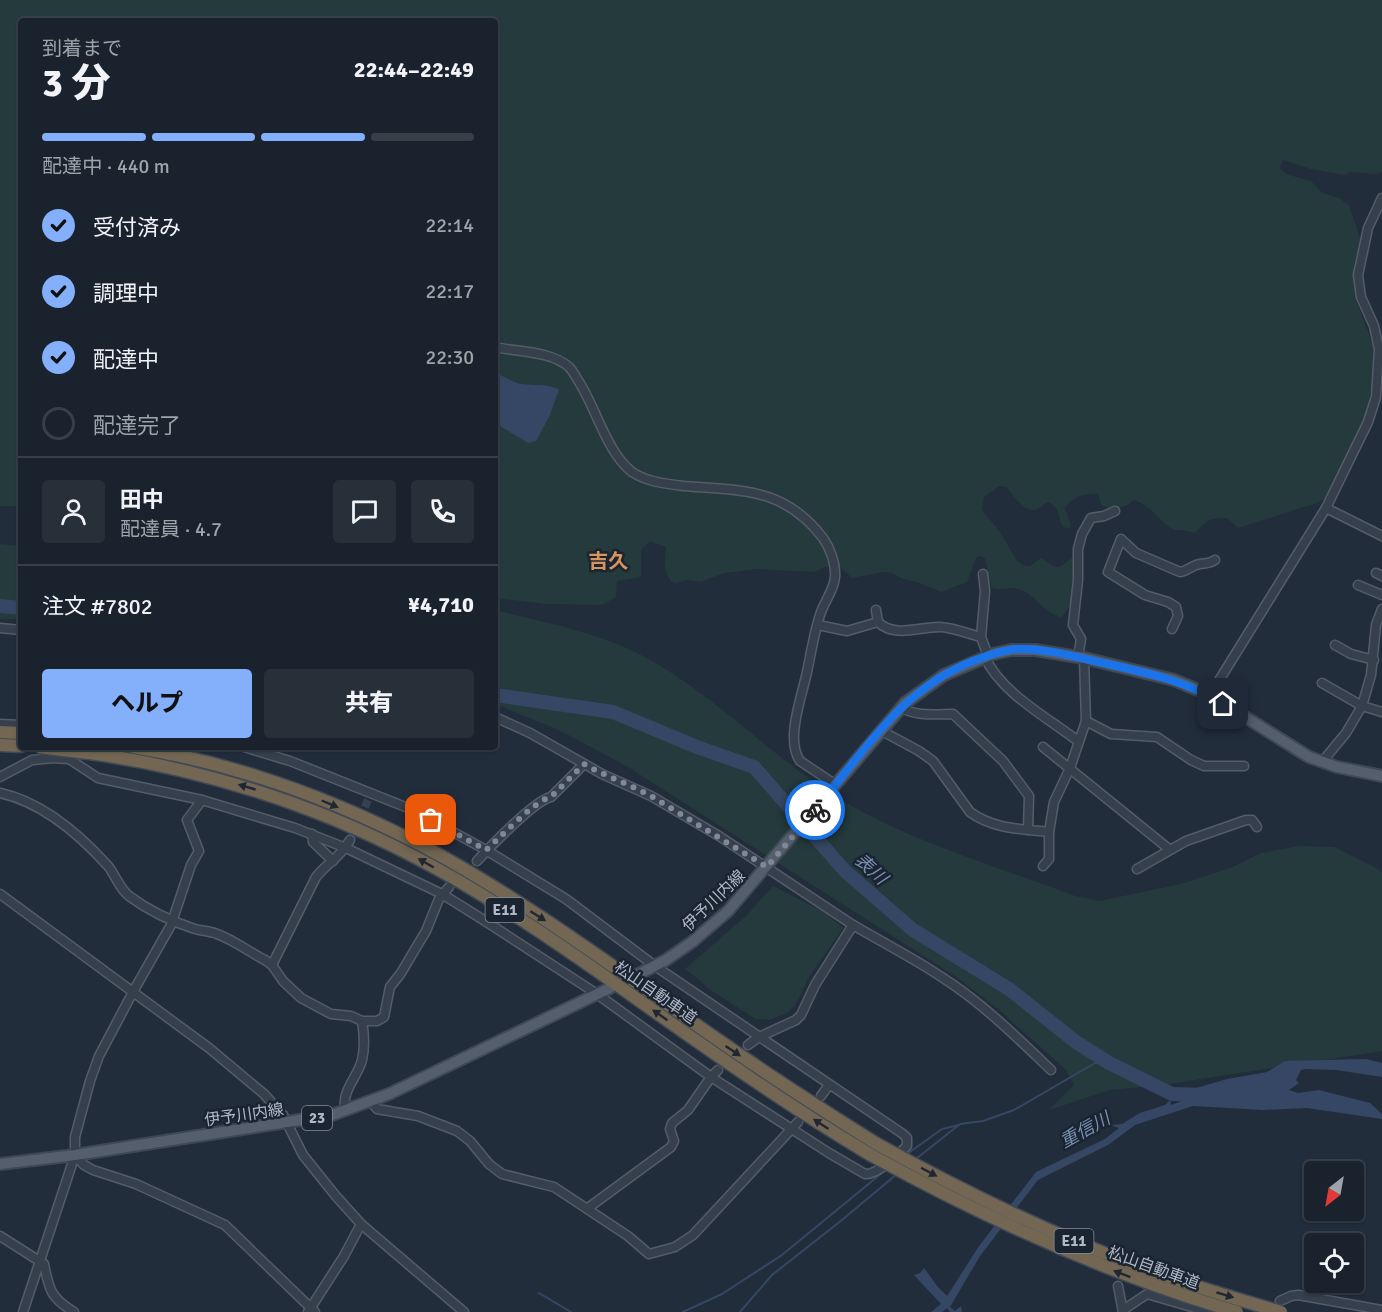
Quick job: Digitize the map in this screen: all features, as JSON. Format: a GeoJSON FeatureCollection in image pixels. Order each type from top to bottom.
{"type":"FeatureCollection","features":[{"type":"Feature","properties":{"kind":"highway"},"geometry":{"type":"LineString","coordinates":[[0,732],[18,733]]}},
{"type":"Feature","properties":{"kind":"highway"},"geometry":{"type":"LineString","coordinates":[[0,744],[18,746]]}},
{"type":"Feature","properties":{"kind":"highway","name":"松山自動車道"},"geometry":{"type":"LineString","coordinates":[[64,750],[202,774],[258,791],[313,810],[416,857],[551,939],[774,1093],[874,1150],[960,1203],[1033,1238],[1134,1278],[1237,1312]]}},
{"type":"Feature","properties":{"kind":"highway","name":"松山自動車道"},"geometry":{"type":"LineString","coordinates":[[147,750],[206,763],[261,779],[317,799],[423,846],[558,928],[874,1150],[1088,1247],[1201,1288],[1280,1304]]}},
{"type":"Feature","properties":{"kind":"main road","name":"伊予川内線"},"geometry":{"type":"LineString","coordinates":[[637,975],[692,942],[717,922],[901,707],[944,675],[987,656],[1027,649],[1081,658],[1174,680],[1209,695],[1284,743],[1322,762],[1343,769],[1382,776]]}},
{"type":"Feature","properties":{"kind":"main road","name":"伊予川内線"},"geometry":{"type":"LineString","coordinates":[[0,1164],[287,1123],[346,1110],[371,1102],[610,988]]}},
{"type":"Feature","properties":{"kind":"street"},"geometry":{"type":"LineString","coordinates":[[1209,695],[1326,508],[1361,440],[1376,397],[1379,349],[1374,326],[1360,297],[1358,275],[1366,234],[1382,198]]}},
{"type":"Feature","properties":{"kind":"street"},"geometry":{"type":"LineString","coordinates":[[498,348],[550,358],[570,368],[584,390],[613,448],[631,471],[642,477],[674,485],[750,492],[772,497],[781,501],[813,526],[825,542],[832,558],[835,575],[832,589],[820,614],[796,719],[795,750],[796,755],[804,764],[834,786]]}},
{"type":"Feature","properties":{"kind":"street"},"geometry":{"type":"LineString","coordinates":[[1326,508],[1382,536]]}},
{"type":"Feature","properties":{"kind":"street"},"geometry":{"type":"LineString","coordinates":[[1043,866],[1048,859],[1049,832],[1054,802],[1070,768],[1086,721],[1081,639],[1073,625],[1080,541],[1091,518],[1115,511]]}},
{"type":"Feature","properties":{"kind":"street"},"geometry":{"type":"LineString","coordinates":[[1172,629],[1178,616],[1176,607],[1168,602],[1144,595],[1108,572],[1121,538],[1136,554],[1180,572],[1215,560]]}},
{"type":"Feature","properties":{"kind":"street"},"geometry":{"type":"LineString","coordinates":[[984,574],[981,638],[990,669],[1012,692],[1078,741]]}},
{"type":"Feature","properties":{"kind":"street"},"geometry":{"type":"LineString","coordinates":[[1358,585],[1382,595]]}},
{"type":"Feature","properties":{"kind":"street"},"geometry":{"type":"LineString","coordinates":[[1322,762],[1353,724],[1362,706],[1374,660],[1376,625],[1382,609]]}},
{"type":"Feature","properties":{"kind":"street"},"geometry":{"type":"LineString","coordinates":[[876,610],[878,622],[889,629],[906,631],[941,627],[981,638]]}},
{"type":"Feature","properties":{"kind":"street"},"geometry":{"type":"LineString","coordinates":[[818,625],[847,631],[878,622]]}},
{"type":"Feature","properties":{"kind":"street"},"geometry":{"type":"LineString","coordinates":[[0,628],[18,630]]}},
{"type":"Feature","properties":{"kind":"street"},"geometry":{"type":"LineString","coordinates":[[1335,645],[1351,654],[1374,660]]}},
{"type":"Feature","properties":{"kind":"street"},"geometry":{"type":"LineString","coordinates":[[1322,683],[1362,706],[1382,712]]}},
{"type":"Feature","properties":{"kind":"street"},"geometry":{"type":"LineString","coordinates":[[901,707],[906,711],[919,713],[953,714],[983,740],[1003,761],[1029,796],[1028,830]]}},
{"type":"Feature","properties":{"kind":"street"},"geometry":{"type":"LineString","coordinates":[[498,718],[530,733],[602,774],[651,796],[768,865],[853,924],[974,999],[1051,1070]]}},
{"type":"Feature","properties":{"kind":"street"},"geometry":{"type":"LineString","coordinates":[[1086,721],[1111,734],[1157,738],[1204,766],[1244,766]]}},
{"type":"Feature","properties":{"kind":"street"},"geometry":{"type":"LineString","coordinates":[[0,724],[18,725]]}},
{"type":"Feature","properties":{"kind":"street"},"geometry":{"type":"LineString","coordinates":[[880,730],[933,761],[969,812],[996,825],[1049,832]]}},
{"type":"Feature","properties":{"kind":"street"},"geometry":{"type":"LineString","coordinates":[[1043,747],[1169,849]]}},
{"type":"Feature","properties":{"kind":"street"},"geometry":{"type":"LineString","coordinates":[[69,759],[74,750]]}},
{"type":"Feature","properties":{"kind":"street"},"geometry":{"type":"LineString","coordinates":[[0,777],[32,760],[69,759],[98,778],[202,800],[348,844],[442,894],[537,954],[597,994],[711,1077],[790,1129],[865,1174],[870,1174],[881,1167],[907,1146],[907,1138],[903,1134],[655,966],[566,900],[486,850],[413,810],[369,797],[290,761],[254,750]]}},
{"type":"Feature","properties":{"kind":"street"},"geometry":{"type":"LineString","coordinates":[[477,861],[534,807],[545,798],[551,797],[584,764]]}},
{"type":"Feature","properties":{"kind":"street"},"geometry":{"type":"LineString","coordinates":[[0,793],[27,802],[48,814],[104,862],[129,896],[194,929],[218,934],[272,965],[283,981],[301,998],[331,1014],[351,1016],[362,1021],[377,1021],[384,1017],[390,987],[426,931],[436,905],[449,886]]}},
{"type":"Feature","properties":{"kind":"street"},"geometry":{"type":"LineString","coordinates":[[23,1312],[75,1155],[75,1137],[92,1074],[99,1056],[173,920],[191,865],[200,851],[187,820],[202,800]]}},
{"type":"Feature","properties":{"kind":"street"},"geometry":{"type":"LineString","coordinates":[[1137,869],[1186,841],[1246,820],[1252,820],[1257,827]]}},
{"type":"Feature","properties":{"kind":"street"},"geometry":{"type":"LineString","coordinates":[[312,834],[313,842],[333,861]]}},
{"type":"Feature","properties":{"kind":"street"},"geometry":{"type":"LineString","coordinates":[[272,965],[311,885],[322,870],[341,855],[348,844]]}},
{"type":"Feature","properties":{"kind":"street"},"geometry":{"type":"LineString","coordinates":[[0,894],[134,990],[264,1094],[277,1107],[303,1155],[335,1196],[361,1224],[464,1312]]}},
{"type":"Feature","properties":{"kind":"street"},"geometry":{"type":"LineString","coordinates":[[748,1045],[759,1037],[796,1020],[801,1015],[815,985],[853,924]]}},
{"type":"Feature","properties":{"kind":"street"},"geometry":{"type":"LineString","coordinates":[[346,1110],[345,1098],[362,1061],[364,1033],[362,1021]]}},
{"type":"Feature","properties":{"kind":"street"},"geometry":{"type":"LineString","coordinates":[[588,1208],[671,1147],[674,1141],[671,1125],[693,1105],[718,1070]]}},
{"type":"Feature","properties":{"kind":"street"},"geometry":{"type":"LineString","coordinates":[[821,1096],[829,1085]]}},
{"type":"Feature","properties":{"kind":"street"},"geometry":{"type":"LineString","coordinates":[[371,1102],[377,1109],[411,1114],[457,1131],[502,1174],[554,1187],[628,1236],[649,1254],[675,1247],[693,1235],[798,1122]]}},
{"type":"Feature","properties":{"kind":"street"},"geometry":{"type":"LineString","coordinates":[[75,1155],[84,1165],[93,1170],[136,1184],[225,1225],[311,1311],[361,1224]]}},
{"type":"Feature","properties":{"kind":"street"},"geometry":{"type":"LineString","coordinates":[[0,1236],[44,1264],[49,1288],[55,1299],[74,1312]]}},
{"type":"Feature","properties":{"kind":"street"},"geometry":{"type":"LineString","coordinates":[[1118,1286],[1123,1311],[1147,1294],[1209,1312]]}},
{"type":"Feature","properties":{"kind":"street"},"geometry":{"type":"LineString","coordinates":[[1280,1304],[1291,1296],[1298,1295],[1355,1308],[1382,1310]]}},
{"type":"Feature","properties":{"kind":"green space"},"geometry":{"type":"Polygon","coordinates":[[[0,0],[1382,0],[1382,172],[1376,174],[1350,172],[1345,175],[1311,169],[1283,160],[1279,168],[1289,175],[1311,181],[1321,192],[1339,198],[1349,205],[1361,241],[1355,281],[1357,302],[1375,351],[1375,370],[1364,422],[1326,497],[1320,502],[1238,528],[1227,518],[1212,519],[1195,533],[1169,527],[1140,502],[1134,500],[1123,507],[1107,507],[1102,506],[1098,494],[1084,495],[1075,498],[1065,508],[1071,526],[1068,529],[1063,527],[1057,509],[1052,504],[1048,502],[1034,510],[1029,509],[1020,504],[1007,487],[999,486],[984,497],[982,510],[1000,532],[1017,561],[1030,566],[1041,558],[1057,567],[1073,557],[1076,558],[1072,603],[1061,618],[1045,609],[1031,595],[1022,590],[991,587],[985,558],[980,556],[976,558],[967,582],[941,592],[892,573],[884,572],[852,578],[837,567],[824,567],[815,572],[757,569],[724,573],[700,582],[686,580],[674,583],[666,571],[666,547],[650,541],[641,550],[641,577],[617,581],[616,597],[602,605],[547,604],[498,598],[498,18],[18,18],[18,506],[0,506],[0,0]]]}},
{"type":"Feature","properties":{"kind":"green space"},"geometry":{"type":"Polygon","coordinates":[[[0,544],[18,546],[18,619],[0,619],[0,544]]]}},
{"type":"Feature","properties":{"kind":"green space"},"geometry":{"type":"Polygon","coordinates":[[[498,611],[577,630],[636,652],[679,677],[816,783],[868,815],[956,853],[1075,896],[1099,901],[1181,884],[1233,867],[1261,853],[1299,846],[1334,847],[1382,872],[1382,1051],[1162,1085],[1109,1090],[1049,1110],[1074,1085],[1066,1070],[998,1009],[955,976],[628,767],[559,730],[498,705],[498,611]]]}},
{"type":"Feature","properties":{"kind":"green space"},"geometry":{"type":"Polygon","coordinates":[[[773,886],[824,912],[843,928],[809,977],[796,1004],[787,1013],[769,1020],[756,1019],[707,988],[685,969],[747,915],[773,886]]]}},
{"type":"Feature","properties":{"kind":"water"},"geometry":{"type":"Polygon","coordinates":[[[498,374],[518,383],[559,390],[549,417],[536,441],[528,443],[498,425],[498,374]]]}},
{"type":"Feature","properties":{"kind":"water"},"geometry":{"type":"Polygon","coordinates":[[[1366,1059],[1382,1063],[1382,1077],[1336,1070],[1305,1069],[1301,1070],[1296,1080],[1299,1083],[1289,1090],[1298,1093],[1319,1090],[1370,1103],[1382,1114],[1382,1119],[1307,1108],[1263,1110],[1193,1106],[1135,1125],[1108,1145],[1038,1180],[980,1256],[950,1307],[955,1311],[961,1306],[962,1312],[950,1312],[947,1308],[942,1312],[931,1312],[941,1304],[914,1275],[920,1273],[924,1268],[947,1296],[979,1246],[1036,1172],[1105,1139],[1119,1128],[1110,1125],[1122,1124],[1140,1113],[1165,1105],[1170,1100],[1171,1105],[1182,1101],[1193,1089],[1227,1079],[1267,1072],[1285,1061],[1366,1059]]]}},
{"type":"Feature","properties":{"kind":"waterway","name":"表川"},"geometry":{"type":"LineString","coordinates":[[0,606],[18,608]]}},
{"type":"Feature","properties":{"kind":"waterway","name":"表川"},"geometry":{"type":"LineString","coordinates":[[498,695],[613,712],[697,747],[754,767],[845,871],[913,930],[1009,989],[1076,1042],[1109,1063],[1172,1094],[1206,1095]]}},
{"type":"Feature","properties":{"kind":"waterway"},"geometry":{"type":"LineString","coordinates":[[916,1159],[960,1124],[983,1121],[1014,1110],[1095,1063],[1109,1063]]}},
{"type":"Feature","properties":{"kind":"waterway"},"geometry":{"type":"LineString","coordinates":[[907,1154],[942,1129],[959,1125]]}},
{"type":"Feature","properties":{"kind":"waterway"},"geometry":{"type":"LineString","coordinates":[[683,1312],[722,1294],[782,1255],[888,1168]]}},
{"type":"Feature","properties":{"kind":"waterway"},"geometry":{"type":"LineString","coordinates":[[740,1312],[772,1275],[897,1174]]}},
{"type":"Feature","properties":{"kind":"waterway"},"geometry":{"type":"LineString","coordinates":[[539,1293],[571,1312]]}},
{"type":"Feature","properties":{"kind":"tunnel"},"geometry":{"type":"LineString","coordinates":[[350,840],[368,800]]}},
{"type":"Feature","properties":{"kind":"way so far"},"geometry":{"type":"LineString","coordinates":[[431,820],[486,850],[545,798],[551,797],[584,764],[651,796],[767,867],[815,810]]}},
{"type":"Feature","properties":{"kind":"district","name":"吉久"},"geometry":{"type":"Point","coordinates":[608,561]}},
{"type":"Feature","properties":{"kind":"route"},"geometry":{"type":"LineString","coordinates":[[815,810],[869,743],[905,703],[944,675],[993,654],[1027,649],[1084,658],[1174,680],[1209,695],[1223,704]]}},
{"type":"Feature","properties":{"kind":"water label","name":"重信川"},"geometry":{"type":"Point","coordinates":[1085,1130]}}]}
